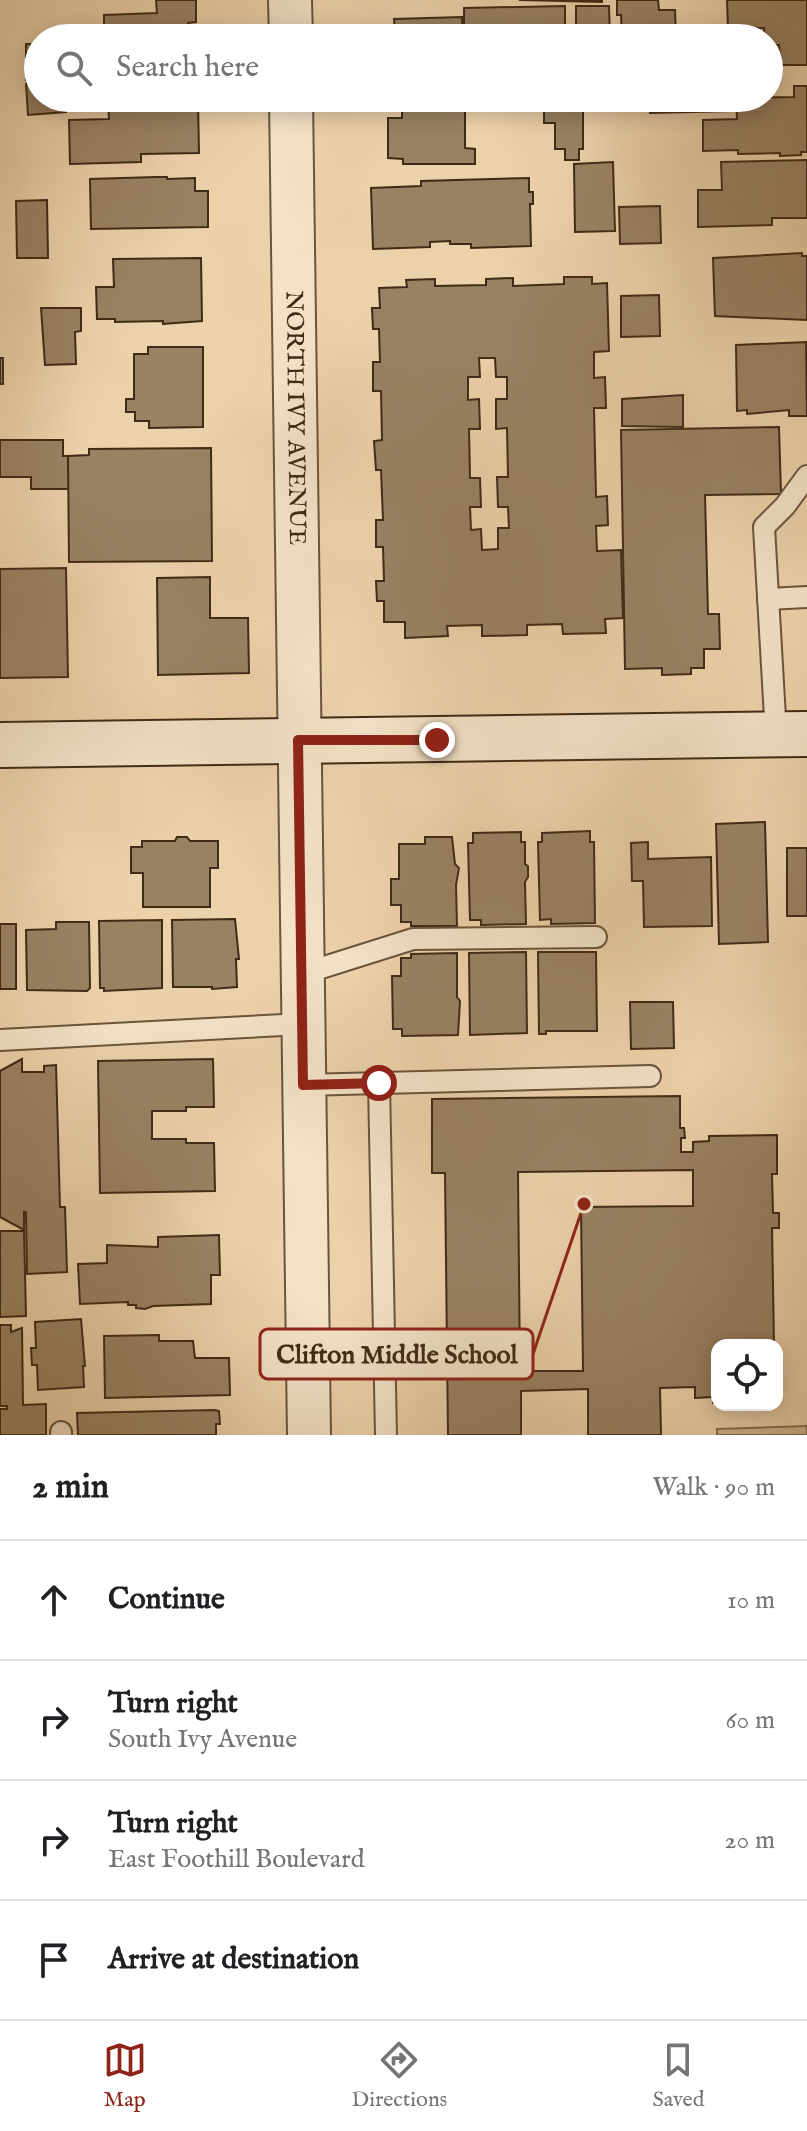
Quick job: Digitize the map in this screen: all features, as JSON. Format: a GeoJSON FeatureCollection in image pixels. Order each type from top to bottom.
{"type":"FeatureCollection","features":[{"type":"Feature","properties":{"kind":"main road"},"geometry":{"type":"LineString","coordinates":[[0,745],[791,734]]}},
{"type":"Feature","properties":{"kind":"street"},"geometry":{"type":"LineString","coordinates":[[290,0],[291,24]]}},
{"type":"Feature","properties":{"kind":"street","name":"NORTH IVY AVENUE"},"geometry":{"type":"LineString","coordinates":[[291,112],[309,1435]]}},
{"type":"Feature","properties":{"kind":"lane"},"geometry":{"type":"LineString","coordinates":[[791,734],[768,599],[764,527],[785,506],[807,476]]}},
{"type":"Feature","properties":{"kind":"lane"},"geometry":{"type":"LineString","coordinates":[[768,599],[807,597]]}},
{"type":"Feature","properties":{"kind":"lane"},"geometry":{"type":"LineString","coordinates":[[302,974],[413,939],[596,937]]}},
{"type":"Feature","properties":{"kind":"lane"},"geometry":{"type":"LineString","coordinates":[[0,1040],[303,1024]]}},
{"type":"Feature","properties":{"kind":"lane"},"geometry":{"type":"LineString","coordinates":[[303,1085],[650,1076]]}},
{"type":"Feature","properties":{"kind":"lane"},"geometry":{"type":"LineString","coordinates":[[379,1083],[386,1435]]}},
{"type":"Feature","properties":{"kind":"shaded area"},"geometry":{"type":"Polygon","coordinates":[[[807,1426],[807,1435],[717,1435],[717,1429],[807,1426]]]}},
{"type":"Feature","properties":{"kind":"building"},"geometry":{"type":"Polygon","coordinates":[[[156,0],[196,0],[196,22],[104,24],[104,15],[157,13],[156,0]]]}},
{"type":"Feature","properties":{"kind":"building"},"geometry":{"type":"Polygon","coordinates":[[[519,0],[602,0],[602,2],[519,0]]]}},
{"type":"Feature","properties":{"kind":"building"},"geometry":{"type":"Polygon","coordinates":[[[617,0],[658,0],[659,10],[675,10],[676,24],[621,24],[621,15],[617,15],[617,0]]]}},
{"type":"Feature","properties":{"kind":"building"},"geometry":{"type":"Polygon","coordinates":[[[727,0],[807,0],[807,65],[783,65],[783,24],[728,24],[727,0]]]}},
{"type":"Feature","properties":{"kind":"building"},"geometry":{"type":"Polygon","coordinates":[[[565,6],[565,24],[464,24],[464,8],[565,6]]]}},
{"type":"Feature","properties":{"kind":"building"},"geometry":{"type":"Polygon","coordinates":[[[576,6],[609,6],[610,24],[576,24],[576,6]]]}},
{"type":"Feature","properties":{"kind":"building"},"geometry":{"type":"Polygon","coordinates":[[[462,17],[462,24],[394,24],[394,19],[462,17]]]}},
{"type":"Feature","properties":{"kind":"building"},"geometry":{"type":"Polygon","coordinates":[[[794,86],[807,86],[807,152],[780,156],[780,153],[738,154],[738,150],[703,151],[703,120],[737,119],[737,112],[783,112],[783,97],[794,97],[794,86]]]}},
{"type":"Feature","properties":{"kind":"building"},"geometry":{"type":"Polygon","coordinates":[[[28,112],[66,112],[28,115],[28,112]]]}},
{"type":"Feature","properties":{"kind":"building"},"geometry":{"type":"Polygon","coordinates":[[[109,112],[198,112],[199,153],[141,154],[141,162],[70,164],[69,120],[109,119],[109,112]]]}},
{"type":"Feature","properties":{"kind":"building"},"geometry":{"type":"Polygon","coordinates":[[[402,112],[465,112],[465,148],[475,149],[475,164],[403,164],[403,159],[388,158],[388,118],[402,118],[402,112]]]}},
{"type":"Feature","properties":{"kind":"building"},"geometry":{"type":"Polygon","coordinates":[[[544,112],[583,112],[583,149],[579,149],[579,160],[565,160],[565,149],[555,149],[555,123],[544,123],[544,112]]]}},
{"type":"Feature","properties":{"kind":"building"},"geometry":{"type":"Polygon","coordinates":[[[807,160],[807,218],[772,218],[772,225],[698,227],[698,190],[722,190],[721,162],[807,160]]]}},
{"type":"Feature","properties":{"kind":"building"},"geometry":{"type":"Polygon","coordinates":[[[613,162],[615,231],[575,232],[574,164],[613,162]]]}},
{"type":"Feature","properties":{"kind":"building"},"geometry":{"type":"Polygon","coordinates":[[[195,178],[195,191],[208,191],[208,227],[91,229],[90,179],[195,178]]]}},
{"type":"Feature","properties":{"kind":"building"},"geometry":{"type":"Polygon","coordinates":[[[529,178],[529,192],[533,192],[533,204],[530,204],[531,246],[471,248],[471,244],[450,244],[450,241],[430,242],[430,247],[373,249],[371,188],[421,186],[421,181],[529,178]]]}},
{"type":"Feature","properties":{"kind":"building"},"geometry":{"type":"Polygon","coordinates":[[[47,200],[48,258],[17,258],[16,201],[47,200]]]}},
{"type":"Feature","properties":{"kind":"building"},"geometry":{"type":"Polygon","coordinates":[[[660,206],[661,243],[620,244],[619,207],[660,206]]]}},
{"type":"Feature","properties":{"kind":"building"},"geometry":{"type":"Polygon","coordinates":[[[802,253],[802,256],[807,256],[807,320],[715,316],[713,258],[802,253]]]}},
{"type":"Feature","properties":{"kind":"building"},"geometry":{"type":"Polygon","coordinates":[[[201,258],[202,321],[163,324],[163,321],[115,322],[115,319],[97,319],[96,287],[114,287],[113,259],[201,258]]]}},
{"type":"Feature","properties":{"kind":"building"},"geometry":{"type":"Polygon","coordinates":[[[564,277],[592,277],[592,284],[607,283],[609,351],[594,352],[594,378],[605,377],[606,408],[594,408],[596,497],[607,496],[608,525],[596,526],[597,551],[621,550],[623,618],[605,619],[606,633],[563,634],[562,624],[527,625],[527,635],[482,636],[482,625],[447,626],[448,636],[405,638],[405,622],[384,622],[384,601],[377,601],[376,581],[384,581],[383,547],[376,547],[376,520],[383,520],[381,470],[376,470],[374,441],[382,440],[381,391],[373,391],[373,362],[380,362],[379,329],[373,329],[372,308],[380,308],[379,288],[407,287],[406,280],[435,279],[435,286],[486,285],[486,279],[513,278],[513,286],[564,284],[564,277]],[[479,358],[480,377],[468,377],[468,400],[479,399],[480,429],[469,429],[470,478],[480,478],[481,507],[470,507],[471,530],[481,529],[482,550],[498,549],[498,528],[509,528],[508,507],[498,507],[497,477],[508,477],[507,428],[496,429],[496,399],[507,399],[507,377],[496,377],[495,358],[479,358]]]}},
{"type":"Feature","properties":{"kind":"building"},"geometry":{"type":"Polygon","coordinates":[[[659,295],[660,336],[621,337],[621,296],[659,295]]]}},
{"type":"Feature","properties":{"kind":"building"},"geometry":{"type":"Polygon","coordinates":[[[41,308],[81,308],[81,331],[75,332],[76,364],[45,365],[41,308]]]}},
{"type":"Feature","properties":{"kind":"building"},"geometry":{"type":"Polygon","coordinates":[[[806,342],[807,416],[789,416],[789,410],[747,414],[747,410],[737,411],[736,345],[806,342]]]}},
{"type":"Feature","properties":{"kind":"building"},"geometry":{"type":"Polygon","coordinates":[[[148,347],[203,347],[203,427],[149,428],[149,421],[135,421],[135,412],[126,412],[126,399],[134,399],[134,354],[148,354],[148,347]]]}},
{"type":"Feature","properties":{"kind":"building"},"geometry":{"type":"Polygon","coordinates":[[[0,358],[3,358],[3,384],[0,384],[0,358]]]}},
{"type":"Feature","properties":{"kind":"building"},"geometry":{"type":"Polygon","coordinates":[[[683,395],[683,427],[622,426],[622,399],[683,395]]]}},
{"type":"Feature","properties":{"kind":"building"},"geometry":{"type":"Polygon","coordinates":[[[779,427],[781,494],[705,495],[708,614],[719,614],[720,649],[704,649],[704,668],[691,668],[691,674],[662,675],[662,668],[625,669],[621,430],[779,427]]]}},
{"type":"Feature","properties":{"kind":"building"},"geometry":{"type":"Polygon","coordinates":[[[0,440],[63,440],[63,456],[68,456],[69,489],[31,489],[31,477],[0,477],[0,440]]]}},
{"type":"Feature","properties":{"kind":"building"},"geometry":{"type":"Polygon","coordinates":[[[211,448],[212,561],[69,562],[68,456],[89,455],[89,449],[211,448]]]}},
{"type":"Feature","properties":{"kind":"building"},"geometry":{"type":"Polygon","coordinates":[[[66,568],[68,677],[0,678],[0,569],[66,568]]]}},
{"type":"Feature","properties":{"kind":"building"},"geometry":{"type":"Polygon","coordinates":[[[210,577],[210,618],[248,618],[249,673],[158,675],[157,578],[210,577]]]}},
{"type":"Feature","properties":{"kind":"building"},"geometry":{"type":"Polygon","coordinates":[[[765,822],[768,942],[719,944],[716,824],[765,822]]]}},
{"type":"Feature","properties":{"kind":"building"},"geometry":{"type":"Polygon","coordinates":[[[590,831],[590,842],[594,842],[595,923],[551,924],[551,919],[540,920],[538,842],[542,842],[542,833],[590,831]]]}},
{"type":"Feature","properties":{"kind":"building"},"geometry":{"type":"Polygon","coordinates":[[[521,832],[521,842],[525,842],[525,864],[528,866],[525,882],[526,924],[481,925],[481,920],[470,920],[468,843],[473,843],[473,833],[521,832]]]}},
{"type":"Feature","properties":{"kind":"building"},"geometry":{"type":"Polygon","coordinates":[[[177,837],[187,837],[190,841],[218,841],[218,868],[210,868],[210,907],[143,907],[143,873],[131,873],[131,847],[142,847],[142,841],[175,841],[177,837]]]}},
{"type":"Feature","properties":{"kind":"building"},"geometry":{"type":"Polygon","coordinates":[[[425,837],[452,837],[455,864],[459,868],[456,885],[457,926],[411,926],[411,922],[401,922],[401,905],[391,905],[391,879],[399,879],[399,844],[425,844],[425,837]]]}},
{"type":"Feature","properties":{"kind":"building"},"geometry":{"type":"Polygon","coordinates":[[[648,842],[648,859],[711,857],[712,926],[644,927],[643,881],[632,881],[631,843],[648,842]]]}},
{"type":"Feature","properties":{"kind":"building"},"geometry":{"type":"Polygon","coordinates":[[[787,848],[807,848],[807,916],[787,916],[787,848]]]}},
{"type":"Feature","properties":{"kind":"building"},"geometry":{"type":"Polygon","coordinates":[[[235,919],[239,959],[236,959],[237,987],[173,987],[172,920],[235,919]]]}},
{"type":"Feature","properties":{"kind":"building"},"geometry":{"type":"Polygon","coordinates":[[[162,920],[162,988],[104,991],[100,988],[99,921],[162,920]]]}},
{"type":"Feature","properties":{"kind":"building"},"geometry":{"type":"Polygon","coordinates":[[[56,922],[89,922],[90,988],[87,991],[27,990],[26,930],[56,929],[56,922]]]}},
{"type":"Feature","properties":{"kind":"building"},"geometry":{"type":"Polygon","coordinates":[[[0,924],[16,924],[16,989],[0,989],[0,924]]]}},
{"type":"Feature","properties":{"kind":"building"},"geometry":{"type":"Polygon","coordinates":[[[526,952],[527,1033],[470,1035],[469,953],[526,952]]]}},
{"type":"Feature","properties":{"kind":"building"},"geometry":{"type":"Polygon","coordinates":[[[538,952],[596,952],[597,1031],[546,1031],[546,1034],[539,1034],[538,952]]]}},
{"type":"Feature","properties":{"kind":"building"},"geometry":{"type":"Polygon","coordinates":[[[457,953],[457,997],[460,1001],[458,1035],[402,1036],[402,1029],[393,1029],[392,976],[401,976],[401,958],[411,958],[411,954],[457,953]]]}},
{"type":"Feature","properties":{"kind":"building"},"geometry":{"type":"Polygon","coordinates":[[[630,1002],[673,1002],[674,1048],[631,1049],[630,1002]]]}},
{"type":"Feature","properties":{"kind":"building"},"geometry":{"type":"Polygon","coordinates":[[[22,1059],[22,1072],[44,1072],[44,1066],[56,1065],[60,1207],[65,1207],[67,1272],[27,1274],[26,1212],[24,1230],[0,1217],[0,1071],[22,1059]]]}},
{"type":"Feature","properties":{"kind":"building"},"geometry":{"type":"Polygon","coordinates":[[[213,1059],[214,1107],[152,1111],[152,1139],[214,1143],[215,1191],[100,1193],[98,1061],[213,1059]]]}},
{"type":"Feature","properties":{"kind":"building"},"geometry":{"type":"Polygon","coordinates":[[[680,1096],[680,1128],[684,1128],[685,1138],[681,1138],[681,1152],[693,1152],[693,1142],[709,1141],[709,1136],[777,1135],[777,1174],[772,1174],[773,1213],[779,1213],[779,1228],[772,1228],[774,1339],[711,1339],[711,1397],[695,1398],[695,1387],[660,1388],[661,1435],[588,1435],[588,1389],[521,1391],[521,1435],[448,1435],[445,1173],[432,1173],[432,1099],[680,1096]],[[693,1170],[518,1172],[520,1371],[583,1371],[581,1207],[693,1206],[693,1170]]]}},
{"type":"Feature","properties":{"kind":"building"},"geometry":{"type":"Polygon","coordinates":[[[0,1231],[24,1231],[26,1316],[0,1317],[0,1231]]]}},
{"type":"Feature","properties":{"kind":"building"},"geometry":{"type":"Polygon","coordinates":[[[219,1235],[220,1275],[211,1275],[211,1304],[145,1309],[128,1305],[128,1302],[80,1304],[78,1264],[107,1263],[107,1245],[158,1247],[158,1237],[219,1235]]]}},
{"type":"Feature","properties":{"kind":"building"},"geometry":{"type":"Polygon","coordinates":[[[81,1319],[84,1387],[38,1390],[37,1365],[32,1365],[31,1348],[36,1348],[35,1322],[81,1319]]]}},
{"type":"Feature","properties":{"kind":"building"},"geometry":{"type":"Polygon","coordinates":[[[0,1325],[11,1325],[11,1332],[22,1328],[23,1405],[46,1404],[46,1435],[0,1435],[0,1409],[7,1409],[7,1406],[0,1406],[0,1325]]]}},
{"type":"Feature","properties":{"kind":"building"},"geometry":{"type":"Polygon","coordinates":[[[159,1335],[159,1341],[193,1341],[195,1358],[229,1358],[230,1395],[105,1398],[104,1336],[159,1335]]]}},
{"type":"Feature","properties":{"kind":"building"},"geometry":{"type":"Polygon","coordinates":[[[219,1411],[220,1424],[216,1424],[216,1435],[78,1435],[77,1413],[219,1411]]]}},
{"type":"Feature","properties":{"kind":"place","name":"Clifton Middle School"},"geometry":{"type":"Point","coordinates":[584,1204]}},
{"type":"Feature","properties":{"kind":"route"},"geometry":{"type":"LineString","coordinates":[[379,1083],[303,1085],[298,740],[437,740]]}}]}
